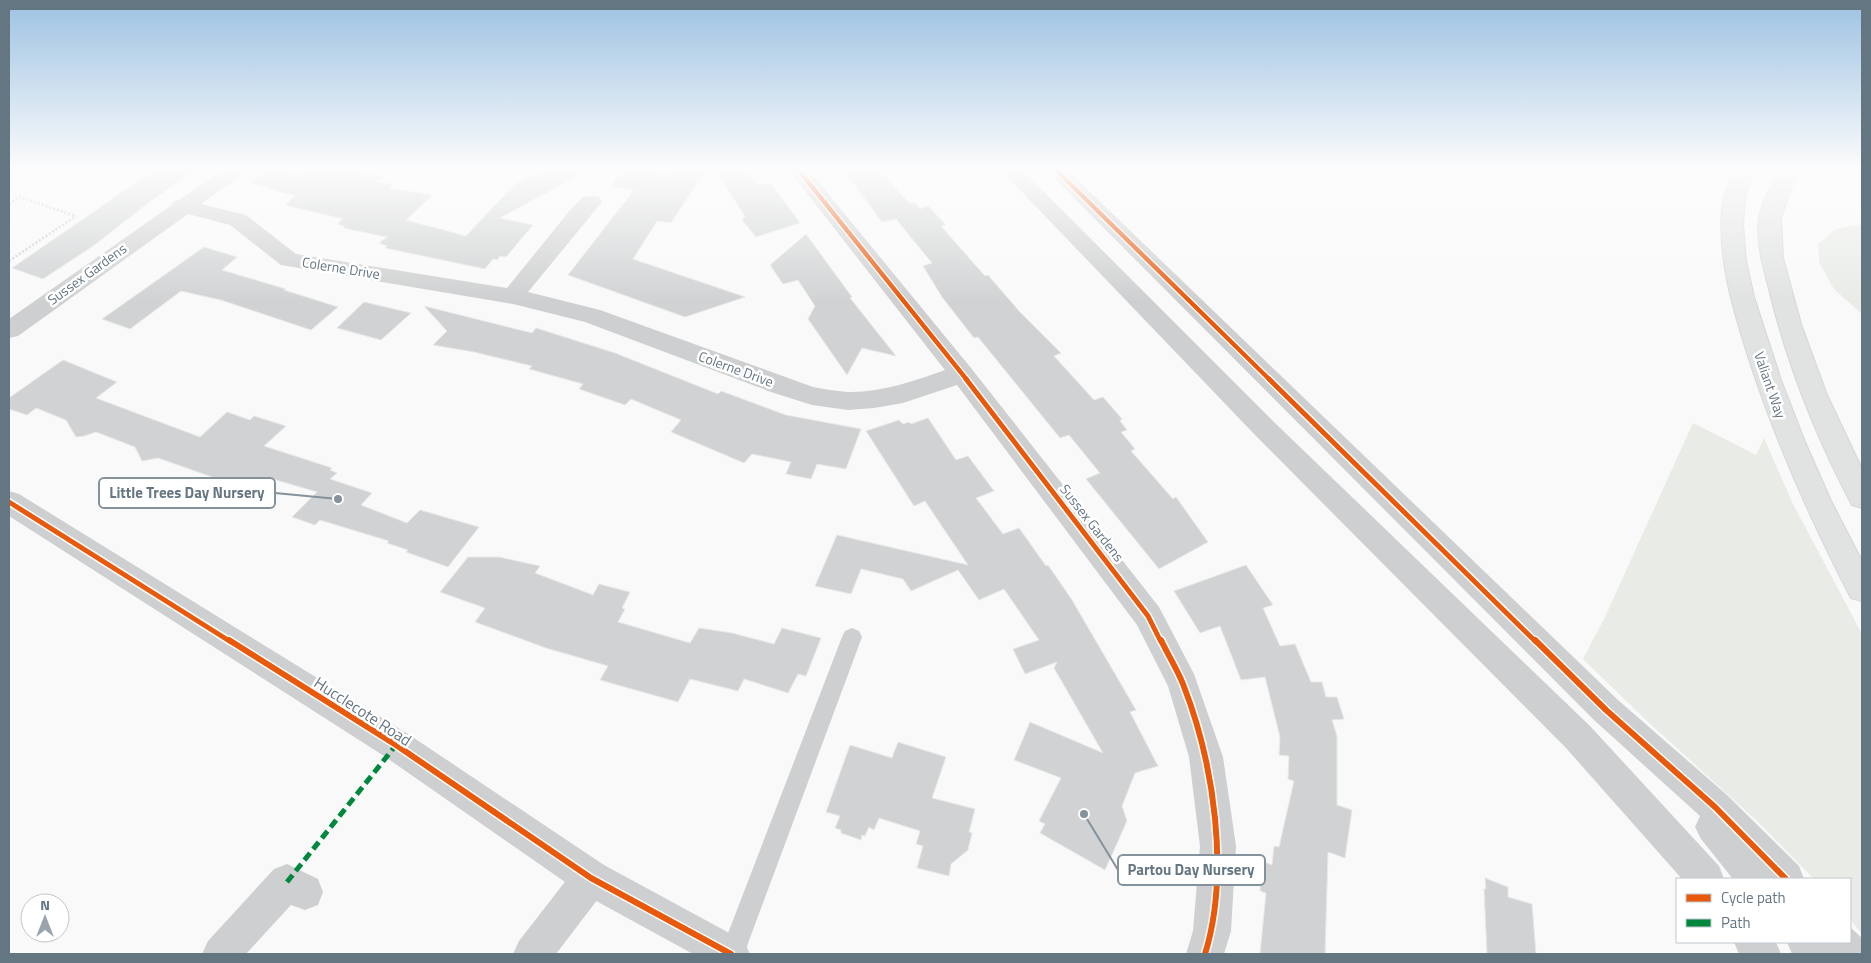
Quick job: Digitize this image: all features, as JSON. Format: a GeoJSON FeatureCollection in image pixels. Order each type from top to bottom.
{"type":"FeatureCollection","features":[{"type":"Feature","properties":{"kind":"main road","name":"Valiant Way"},"geometry":{"type":"LineString","coordinates":[[1733,213],[1733,253],[1749,322],[1773,396],[1816,500],[1862,589]]}},
{"type":"Feature","properties":{"kind":"main road"},"geometry":{"type":"LineString","coordinates":[[1772,213],[1770,218],[1772,258],[1789,324],[1814,395],[1862,497]]}},
{"type":"Feature","properties":{"kind":"street","name":"Sussex Gardens"},"geometry":{"type":"LineString","coordinates":[[9,330],[172,213]]}},
{"type":"Feature","properties":{"kind":"street","name":"Colerne Drive"},"geometry":{"type":"LineString","coordinates":[[210,213],[238,220],[289,260],[513,296],[592,316],[780,386],[812,396],[848,401],[874,399],[903,394],[962,374]]}},
{"type":"Feature","properties":{"kind":"street"},"geometry":{"type":"LineString","coordinates":[[513,296],[581,213]]}},
{"type":"Feature","properties":{"kind":"street","name":"Sussex Gardens"},"geometry":{"type":"LineString","coordinates":[[833,213],[962,374],[1148,616],[1183,684],[1206,757],[1218,846],[1212,931],[1205,954]]}},
{"type":"Feature","properties":{"kind":"street"},"geometry":{"type":"LineString","coordinates":[[1053,213],[1266,430],[1578,737],[1705,878]]}},
{"type":"Feature","properties":{"kind":"street"},"geometry":{"type":"LineString","coordinates":[[1100,213],[1606,710],[1715,807],[1785,878]]}},
{"type":"Feature","properties":{"kind":"street","name":"Hucclecote Road"},"geometry":{"type":"LineString","coordinates":[[9,502],[396,745],[591,878],[731,954]]}},
{"type":"Feature","properties":{"kind":"street"},"geometry":{"type":"LineString","coordinates":[[1606,710],[1718,832],[1755,878]]}},
{"type":"Feature","properties":{"kind":"street"},"geometry":{"type":"LineString","coordinates":[[532,954],[591,878]]}},
{"type":"Feature","properties":{"kind":"street"},"geometry":{"type":"LineString","coordinates":[[221,954],[287,882],[306,892]]}},
{"type":"Feature","properties":{"kind":"street"},"geometry":{"type":"LineString","coordinates":[[1754,943],[1762,954]]}},
{"type":"Feature","properties":{"kind":"street"},"geometry":{"type":"LineString","coordinates":[[1807,943],[1815,954]]}},
{"type":"Feature","properties":{"kind":"street"},"geometry":{"type":"LineString","coordinates":[[1841,943],[1851,954]]}},
{"type":"Feature","properties":{"kind":"lane"},"geometry":{"type":"LineString","coordinates":[[731,954],[852,637]]}},
{"type":"Feature","properties":{"kind":"path"},"geometry":{"type":"LineString","coordinates":[[9,260],[76,216],[67,213]]}},
{"type":"Feature","properties":{"kind":"shaded area"},"geometry":{"type":"Polygon","coordinates":[[[1862,224],[1862,314],[1834,289],[1819,262],[1818,244],[1836,229],[1862,224]]]}},
{"type":"Feature","properties":{"kind":"shaded area"},"geometry":{"type":"Polygon","coordinates":[[[1693,423],[1756,455],[1764,438],[1792,502],[1862,634],[1862,934],[1851,920],[1851,878],[1813,878],[1758,822],[1647,721],[1583,659],[1605,617],[1693,423]]]}},
{"type":"Feature","properties":{"kind":"building"},"geometry":{"type":"Polygon","coordinates":[[[92,213],[136,213],[93,246],[43,279],[12,268],[92,213]]]}},
{"type":"Feature","properties":{"kind":"building"},"geometry":{"type":"Polygon","coordinates":[[[318,213],[414,213],[406,220],[466,236],[488,213],[509,213],[500,218],[533,225],[506,257],[500,256],[497,260],[493,259],[485,269],[385,248],[387,246],[379,243],[387,237],[343,228],[345,226],[337,224],[343,219],[318,213]]]}},
{"type":"Feature","properties":{"kind":"building"},"geometry":{"type":"Polygon","coordinates":[[[616,213],[678,213],[671,223],[657,221],[633,259],[745,297],[685,317],[568,275],[616,213]]]}},
{"type":"Feature","properties":{"kind":"building"},"geometry":{"type":"Polygon","coordinates":[[[743,213],[793,213],[800,223],[756,237],[742,220],[745,216],[743,213]]]}},
{"type":"Feature","properties":{"kind":"building"},"geometry":{"type":"Polygon","coordinates":[[[875,213],[935,213],[946,225],[941,226],[985,276],[988,275],[1019,311],[1061,353],[1054,356],[1094,400],[1103,397],[1122,419],[1120,421],[1127,430],[1121,432],[1135,449],[1131,451],[1173,499],[1176,497],[1208,542],[1159,569],[1086,479],[1100,473],[1069,435],[1060,438],[978,337],[974,338],[942,297],[923,266],[932,263],[896,219],[882,222],[875,213]]]}},
{"type":"Feature","properties":{"kind":"building"},"geometry":{"type":"Polygon","coordinates":[[[806,234],[852,297],[850,298],[896,356],[862,348],[847,375],[808,319],[815,306],[798,280],[783,284],[770,265],[806,234]]]}},
{"type":"Feature","properties":{"kind":"building"},"geometry":{"type":"Polygon","coordinates":[[[204,247],[237,257],[222,270],[338,307],[311,330],[221,300],[181,291],[130,329],[102,319],[204,247]]]}},
{"type":"Feature","properties":{"kind":"building"},"geometry":{"type":"Polygon","coordinates":[[[364,302],[411,313],[381,340],[337,328],[364,302]]]}},
{"type":"Feature","properties":{"kind":"building"},"geometry":{"type":"Polygon","coordinates":[[[424,306],[532,333],[536,328],[615,353],[718,394],[721,391],[786,415],[861,429],[846,469],[817,464],[811,479],[786,474],[791,462],[752,454],[744,463],[671,432],[681,420],[631,399],[625,405],[579,389],[583,384],[529,369],[532,366],[474,352],[433,345],[447,331],[424,306]]]}},
{"type":"Feature","properties":{"kind":"building"},"geometry":{"type":"Polygon","coordinates":[[[63,360],[117,382],[96,398],[200,437],[227,412],[250,420],[254,416],[286,426],[264,446],[332,468],[330,470],[337,473],[330,479],[372,493],[361,505],[407,523],[420,510],[479,527],[448,567],[406,552],[408,550],[387,543],[389,541],[320,520],[315,525],[292,517],[317,492],[266,477],[252,491],[158,458],[142,461],[135,447],[96,432],[76,437],[66,420],[36,408],[27,415],[9,409],[9,398],[63,360]]]}},
{"type":"Feature","properties":{"kind":"building"},"geometry":{"type":"Polygon","coordinates":[[[928,418],[956,460],[968,456],[994,491],[976,498],[1003,534],[1019,528],[1072,600],[1136,710],[1130,712],[1158,766],[1135,773],[1122,806],[1127,821],[1105,870],[1040,833],[1045,824],[1039,821],[1061,778],[1014,760],[1030,722],[1103,753],[1054,668],[1057,662],[1025,674],[1013,649],[1039,640],[1004,589],[979,600],[958,570],[911,591],[903,579],[861,569],[851,594],[815,586],[837,535],[968,565],[925,501],[914,506],[866,431],[899,420],[903,424],[909,422],[911,424],[928,418]]]}},
{"type":"Feature","properties":{"kind":"building"},"geometry":{"type":"Polygon","coordinates":[[[468,557],[499,557],[540,566],[535,573],[593,595],[599,584],[630,592],[622,608],[625,609],[618,622],[690,643],[699,628],[732,633],[774,644],[782,628],[821,638],[806,676],[798,674],[788,693],[744,679],[738,691],[690,679],[678,702],[600,680],[608,666],[546,648],[475,622],[485,608],[440,592],[468,557]]]}},
{"type":"Feature","properties":{"kind":"building"},"geometry":{"type":"Polygon","coordinates":[[[1246,565],[1273,605],[1263,608],[1280,646],[1295,644],[1311,682],[1322,682],[1326,697],[1337,697],[1344,719],[1332,720],[1337,736],[1337,805],[1352,810],[1345,858],[1328,852],[1325,954],[1260,954],[1266,893],[1260,891],[1262,861],[1272,865],[1274,846],[1279,847],[1294,781],[1288,779],[1289,756],[1279,755],[1280,737],[1265,677],[1241,680],[1220,626],[1200,633],[1174,591],[1246,565]]]}},
{"type":"Feature","properties":{"kind":"building"},"geometry":{"type":"Polygon","coordinates":[[[898,742],[946,757],[932,798],[975,809],[969,832],[972,833],[968,850],[951,864],[949,876],[917,868],[923,846],[916,844],[920,831],[879,818],[874,830],[869,827],[865,836],[862,835],[861,840],[841,833],[841,830],[835,828],[840,816],[826,812],[850,745],[892,758],[898,742]]]}},
{"type":"Feature","properties":{"kind":"building"},"geometry":{"type":"Polygon","coordinates":[[[1485,878],[1508,887],[1508,897],[1532,904],[1536,954],[1487,954],[1485,878]]]}},
{"type":"Feature","properties":{"kind":"marked path"},"geometry":{"type":"LineString","coordinates":[[287,882],[396,745]]}},
{"type":"Feature","properties":{"kind":"cycle path"},"geometry":{"type":"LineString","coordinates":[[833,213],[962,374],[1148,616],[1183,684],[1206,757],[1218,846],[1212,931],[1205,954]]}},
{"type":"Feature","properties":{"kind":"cycle path"},"geometry":{"type":"LineString","coordinates":[[1100,213],[1606,710],[1715,807],[1785,878]]}},
{"type":"Feature","properties":{"kind":"cycle path"},"geometry":{"type":"LineString","coordinates":[[9,502],[396,745],[591,878],[731,954]]}},
{"type":"Feature","properties":{"kind":"place","name":"Little Trees Day Nursery"},"geometry":{"type":"Point","coordinates":[338,499]}},
{"type":"Feature","properties":{"kind":"place","name":"Partou Day Nursery"},"geometry":{"type":"Point","coordinates":[1084,814]}}]}
